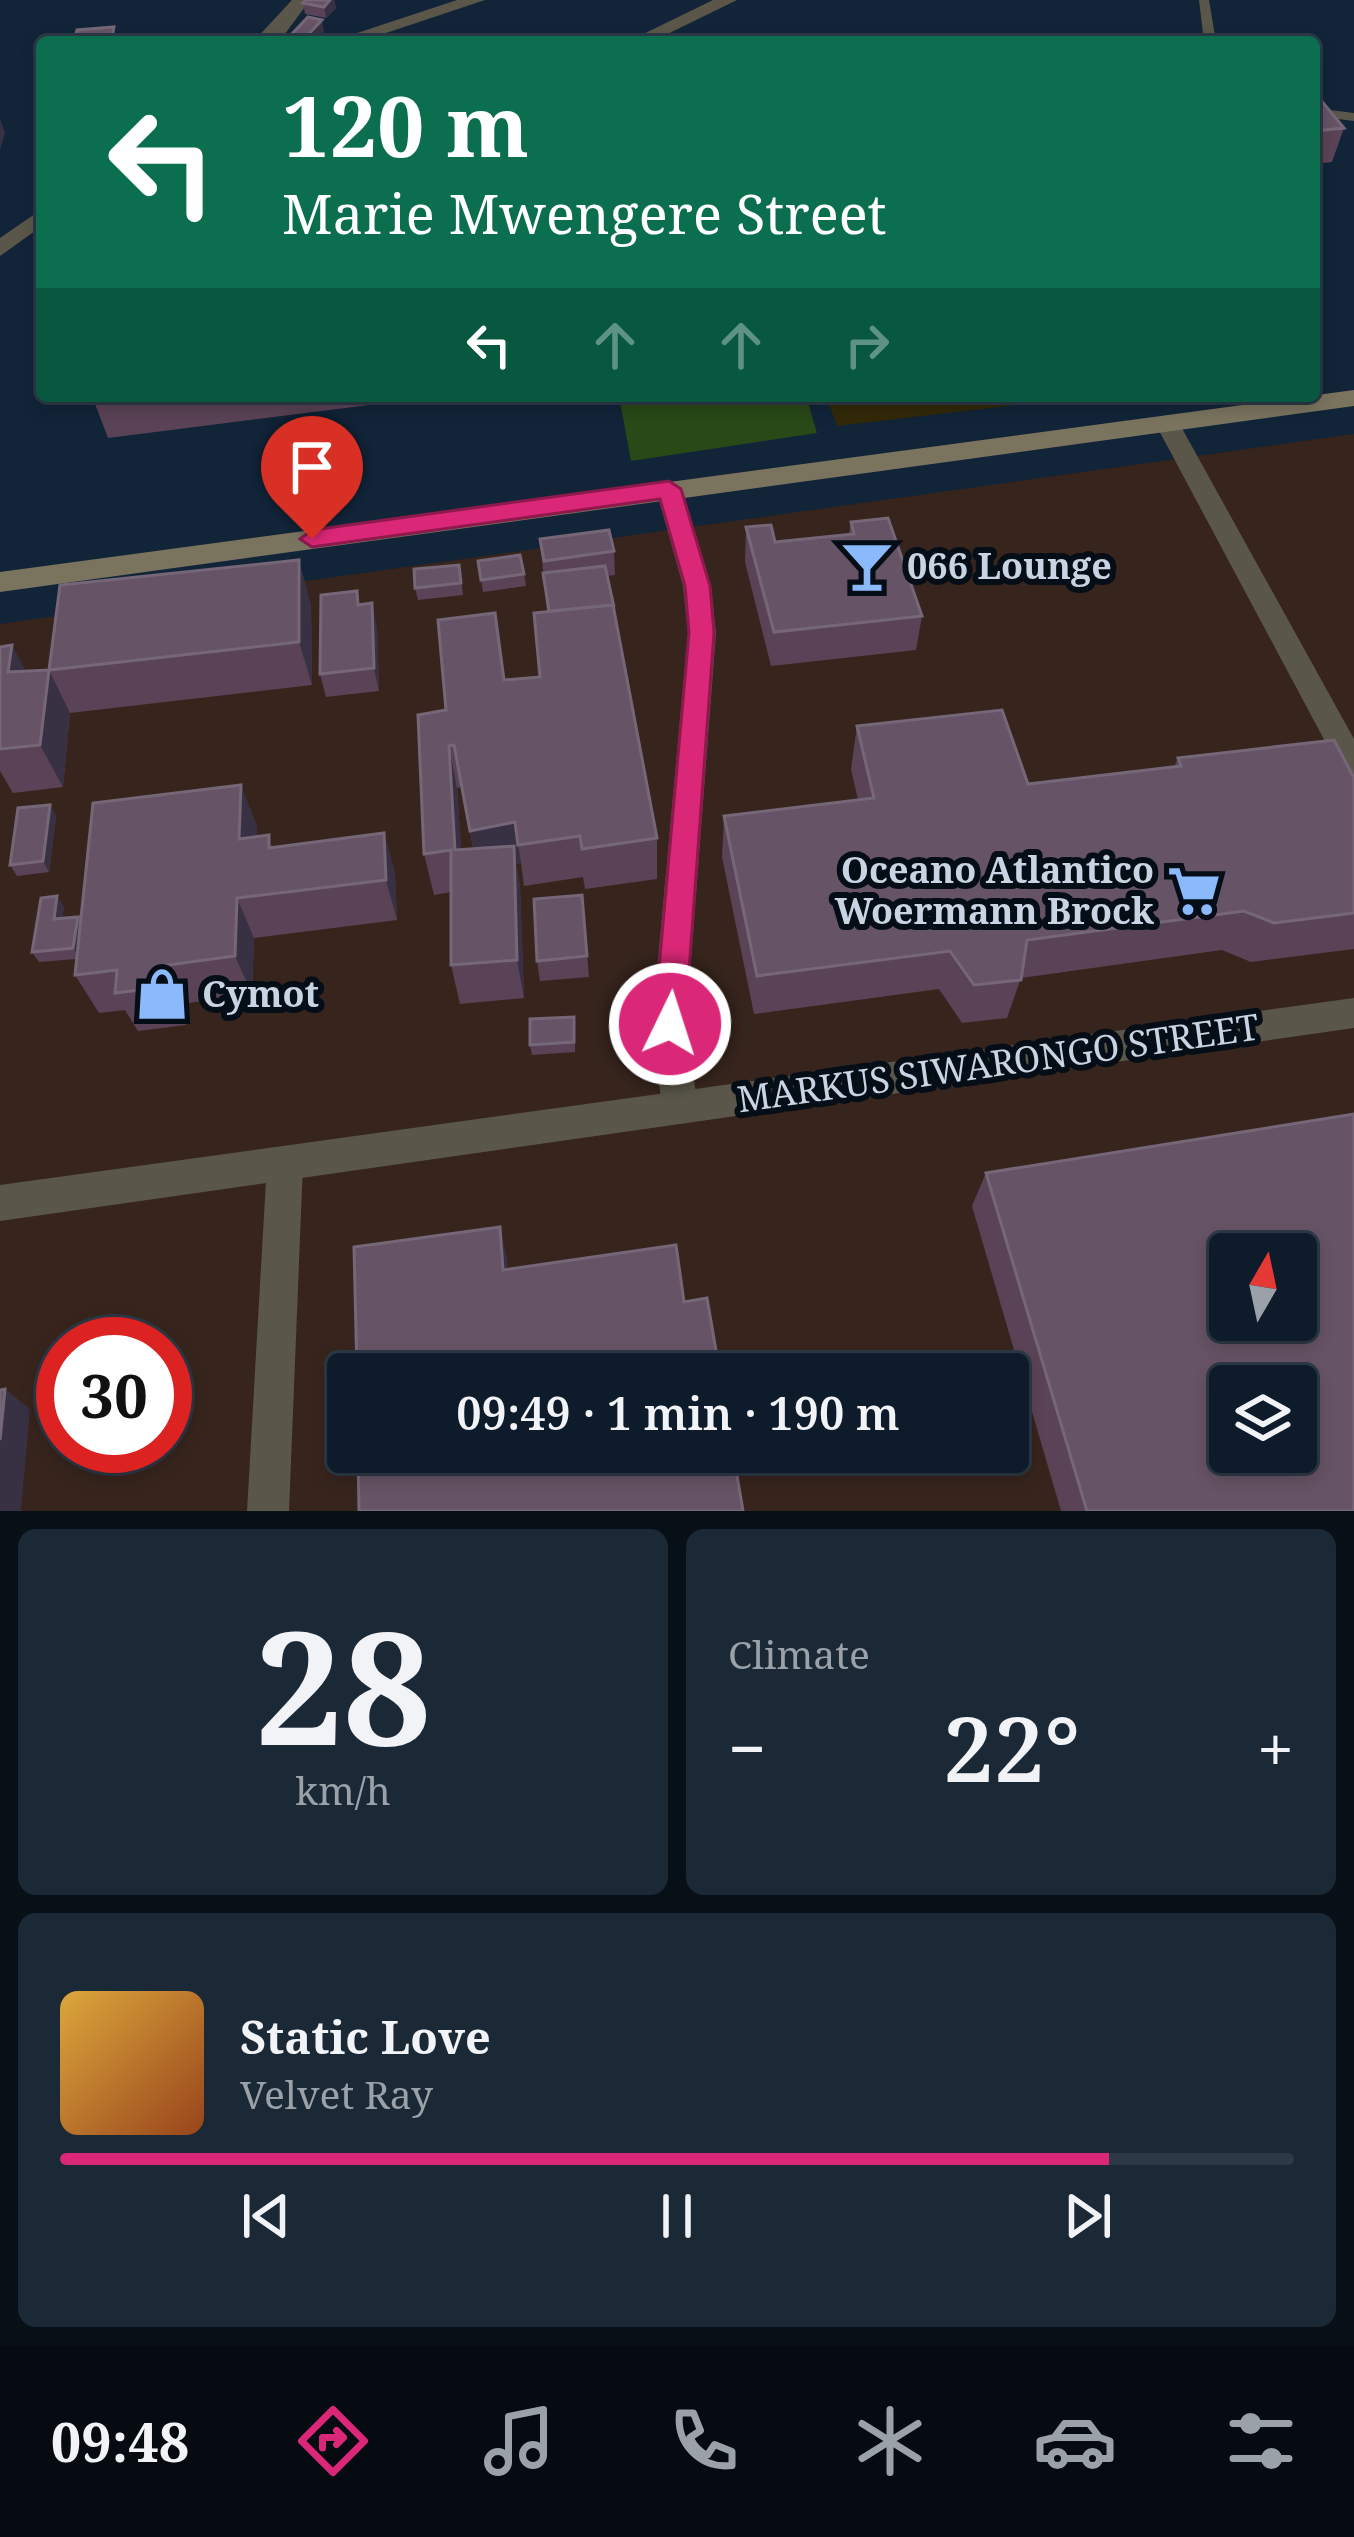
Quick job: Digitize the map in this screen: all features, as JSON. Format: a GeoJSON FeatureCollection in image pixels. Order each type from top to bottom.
{"type":"FeatureCollection","features":[{"type":"Feature","properties":{"kind":"main road"},"geometry":{"type":"LineString","coordinates":[[0,582],[1354,398]]}},
{"type":"Feature","properties":{"kind":"street"},"geometry":{"type":"LineString","coordinates":[[272,36],[301,0]]}},
{"type":"Feature","properties":{"kind":"street"},"geometry":{"type":"LineString","coordinates":[[359,36],[476,0]]}},
{"type":"Feature","properties":{"kind":"street"},"geometry":{"type":"LineString","coordinates":[[650,36],[728,0]]}},
{"type":"Feature","properties":{"kind":"street"},"geometry":{"type":"LineString","coordinates":[[0,249],[36,220]]}},
{"type":"Feature","properties":{"kind":"street"},"geometry":{"type":"LineString","coordinates":[[1167,423],[1354,767]]}},
{"type":"Feature","properties":{"kind":"street"},"geometry":{"type":"LineString","coordinates":[[669,489],[697,586],[701,633],[670,1024],[680,1107]]}},
{"type":"Feature","properties":{"kind":"street","name":"MARKUS SIWARONGO STREET"},"geometry":{"type":"LineString","coordinates":[[0,1203],[1354,1013]]}},
{"type":"Feature","properties":{"kind":"street"},"geometry":{"type":"LineString","coordinates":[[268,1511],[284,1163]]}},
{"type":"Feature","properties":{"kind":"lane"},"geometry":{"type":"LineString","coordinates":[[1204,0],[1209,36]]}},
{"type":"Feature","properties":{"kind":"lane"},"geometry":{"type":"LineString","coordinates":[[1320,113],[1354,117]]}},
{"type":"Feature","properties":{"kind":"shaded area"},"geometry":{"type":"Polygon","coordinates":[[[1354,434],[1354,1511],[0,1511],[0,624],[1354,434]]]}},
{"type":"Feature","properties":{"kind":"green space"},"geometry":{"type":"Polygon","coordinates":[[[620,402],[808,402],[817,433],[631,461],[620,402]]]}},
{"type":"Feature","properties":{"kind":"sand"},"geometry":{"type":"Polygon","coordinates":[[[828,402],[1043,402],[837,426],[828,402]]]}},
{"type":"Feature","properties":{"kind":"building"},"geometry":{"type":"Polygon","coordinates":[[[330,0],[324,7],[303,3],[330,0]]]}},
{"type":"Feature","properties":{"kind":"building"},"geometry":{"type":"Polygon","coordinates":[[[308,17],[322,20],[307,36],[290,36],[308,17]]]}},
{"type":"Feature","properties":{"kind":"building"},"geometry":{"type":"Polygon","coordinates":[[[114,27],[112,36],[76,36],[77,30],[114,27]]]}},
{"type":"Feature","properties":{"kind":"building"},"geometry":{"type":"Polygon","coordinates":[[[1320,99],[1344,128],[1320,130],[1320,99]]]}},
{"type":"Feature","properties":{"kind":"building"},"geometry":{"type":"Polygon","coordinates":[[[888,518],[922,616],[774,632],[746,527],[771,525],[775,542],[854,534],[851,522],[888,518]]]}},
{"type":"Feature","properties":{"kind":"building"},"geometry":{"type":"Polygon","coordinates":[[[609,530],[614,551],[544,561],[540,539],[609,530]]]}},
{"type":"Feature","properties":{"kind":"building"},"geometry":{"type":"Polygon","coordinates":[[[520,555],[524,574],[481,580],[478,561],[520,555]]]}},
{"type":"Feature","properties":{"kind":"building"},"geometry":{"type":"Polygon","coordinates":[[[299,560],[299,642],[49,670],[60,585],[299,560]]]}},
{"type":"Feature","properties":{"kind":"building"},"geometry":{"type":"Polygon","coordinates":[[[459,565],[461,583],[415,588],[414,569],[459,565]]]}},
{"type":"Feature","properties":{"kind":"building"},"geometry":{"type":"Polygon","coordinates":[[[605,566],[614,607],[549,611],[543,573],[605,566]]]}},
{"type":"Feature","properties":{"kind":"building"},"geometry":{"type":"Polygon","coordinates":[[[357,591],[358,605],[372,603],[374,668],[320,674],[321,595],[357,591]]]}},
{"type":"Feature","properties":{"kind":"building"},"geometry":{"type":"Polygon","coordinates":[[[613,605],[657,838],[582,849],[580,836],[518,845],[515,822],[470,831],[454,745],[449,746],[455,850],[514,846],[517,960],[451,965],[451,850],[424,854],[418,715],[446,710],[438,620],[495,613],[504,680],[540,677],[534,613],[613,605]]]}},
{"type":"Feature","properties":{"kind":"building"},"geometry":{"type":"Polygon","coordinates":[[[12,645],[8,672],[49,670],[40,745],[0,749],[0,647],[12,645]]]}},
{"type":"Feature","properties":{"kind":"building"},"geometry":{"type":"Polygon","coordinates":[[[1002,710],[1028,784],[1181,766],[1178,758],[1334,740],[1354,778],[1354,913],[1274,923],[1244,911],[1027,940],[1021,980],[974,985],[950,951],[757,976],[724,816],[874,798],[857,726],[1002,710]]]}},
{"type":"Feature","properties":{"kind":"building"},"geometry":{"type":"Polygon","coordinates":[[[241,785],[239,839],[269,835],[269,848],[384,833],[386,880],[237,898],[235,956],[168,965],[166,987],[115,993],[117,970],[75,975],[93,803],[241,785]]]}},
{"type":"Feature","properties":{"kind":"building"},"geometry":{"type":"Polygon","coordinates":[[[50,805],[43,861],[10,865],[18,808],[50,805]]]}},
{"type":"Feature","properties":{"kind":"building"},"geometry":{"type":"Polygon","coordinates":[[[582,895],[587,956],[537,961],[534,899],[582,895]]]}},
{"type":"Feature","properties":{"kind":"building"},"geometry":{"type":"Polygon","coordinates":[[[57,896],[54,919],[78,917],[73,948],[32,952],[41,898],[57,896]]]}},
{"type":"Feature","properties":{"kind":"building"},"geometry":{"type":"Polygon","coordinates":[[[574,1017],[574,1042],[530,1045],[530,1019],[574,1017]]]}},
{"type":"Feature","properties":{"kind":"building"},"geometry":{"type":"Polygon","coordinates":[[[1354,1114],[1354,1511],[1087,1511],[986,1173],[1354,1114]]]}},
{"type":"Feature","properties":{"kind":"building"},"geometry":{"type":"Polygon","coordinates":[[[500,1227],[503,1270],[676,1245],[684,1302],[707,1298],[716,1353],[357,1353],[354,1247],[500,1227]]]}},
{"type":"Feature","properties":{"kind":"building"},"geometry":{"type":"Polygon","coordinates":[[[5,1389],[0,1440],[0,1390],[5,1389]]]}},
{"type":"Feature","properties":{"kind":"building"},"geometry":{"type":"Polygon","coordinates":[[[358,1473],[737,1473],[743,1511],[359,1511],[358,1473]]]}},
{"type":"Feature","properties":{"kind":"place","name":"066 Lounge"},"geometry":{"type":"Point","coordinates":[867,566]}},
{"type":"Feature","properties":{"kind":"place","name":"Oceano Atlantico Woermann Brock"},"geometry":{"type":"Point","coordinates":[1194,891]}},
{"type":"Feature","properties":{"kind":"place","name":"Cymot"},"geometry":{"type":"Point","coordinates":[162,994]}},
{"type":"Feature","properties":{"kind":"route"},"geometry":{"type":"LineString","coordinates":[[312,539],[669,489],[697,586],[701,633],[670,1024]]}}]}
